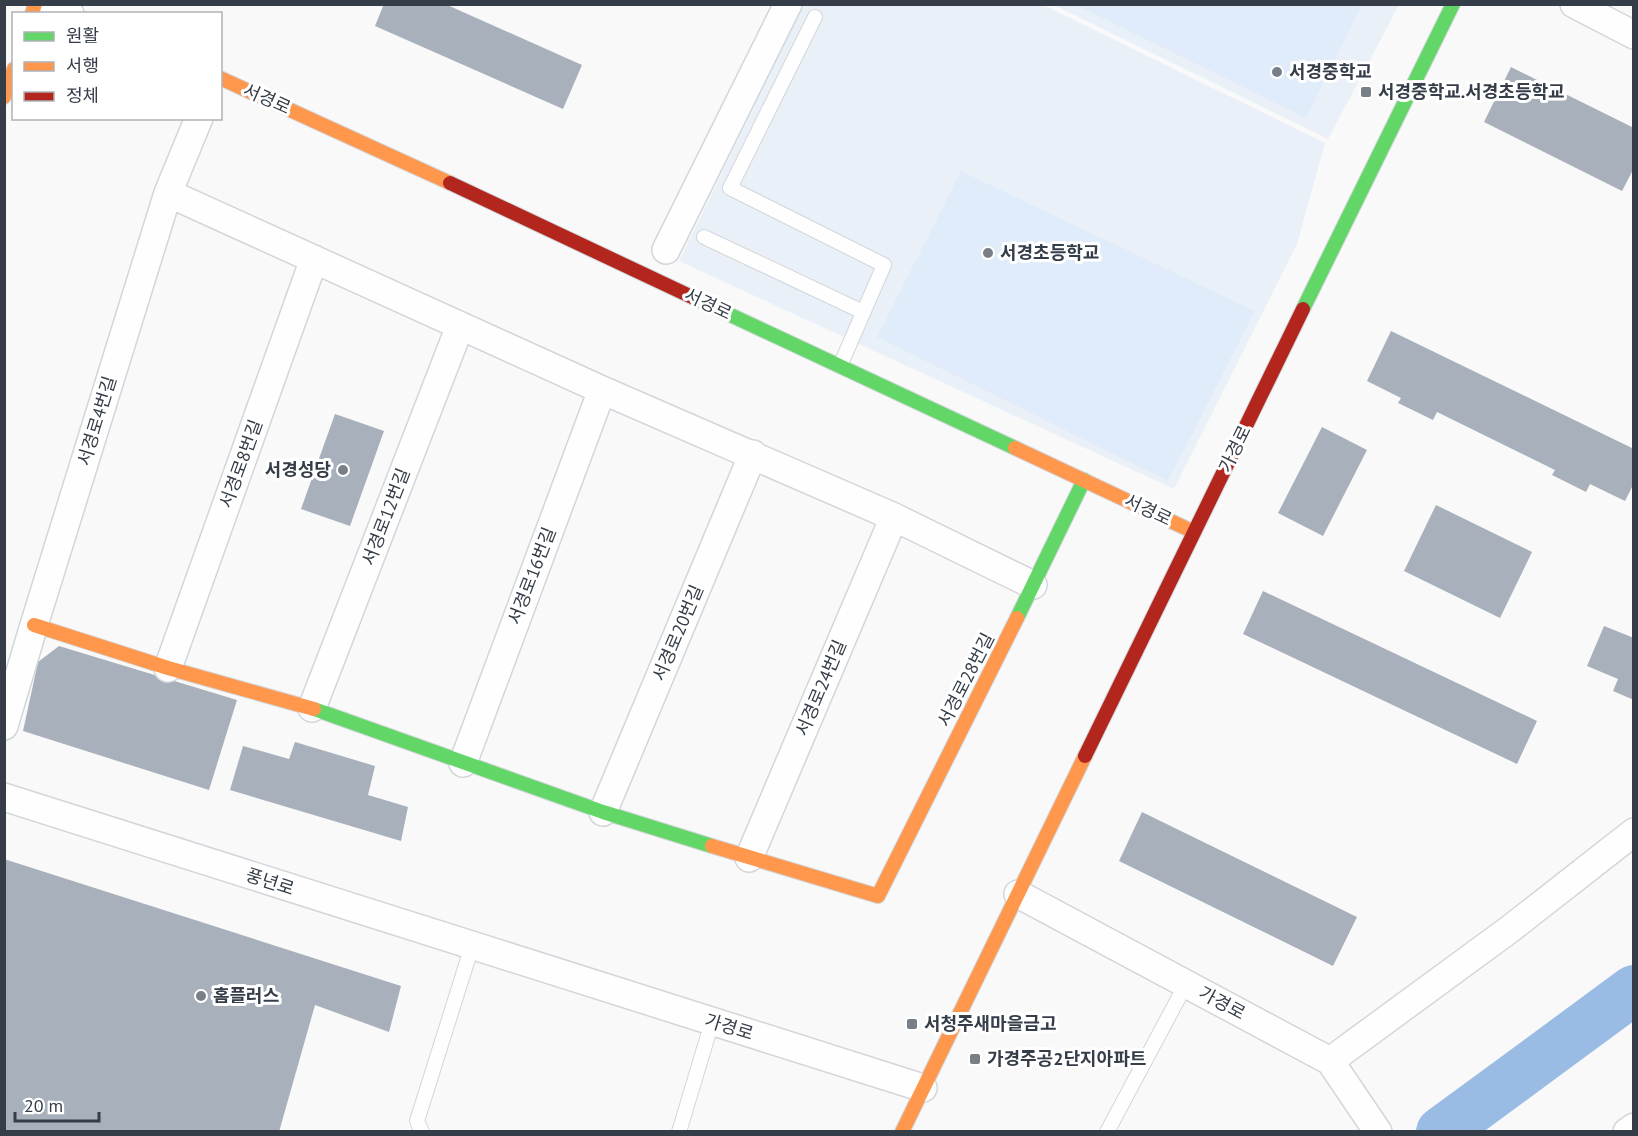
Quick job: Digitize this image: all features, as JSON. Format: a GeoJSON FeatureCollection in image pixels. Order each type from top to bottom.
{"type":"FeatureCollection","features":[{"type":"Feature","properties":{"kind":"street"},"geometry":{"type":"LineString","coordinates":[[48,4],[66,12]]}},
{"type":"Feature","properties":{"kind":"street"},"geometry":{"type":"LineString","coordinates":[[666,249],[788,4]]}},
{"type":"Feature","properties":{"kind":"street","name":"가경로"},"geometry":{"type":"LineString","coordinates":[[902,1131],[1453,4]]}},
{"type":"Feature","properties":{"kind":"street"},"geometry":{"type":"LineString","coordinates":[[1574,4],[1634,35]]}},
{"type":"Feature","properties":{"kind":"street"},"geometry":{"type":"LineString","coordinates":[[4,97],[12,75]]}},
{"type":"Feature","properties":{"kind":"street","name":"서경로"},"geometry":{"type":"LineString","coordinates":[[222,79],[1194,532]]}},
{"type":"Feature","properties":{"kind":"street","name":"서경로4번길"},"geometry":{"type":"LineString","coordinates":[[4,726],[168,193],[198,120]]}},
{"type":"Feature","properties":{"kind":"street"},"geometry":{"type":"LineString","coordinates":[[168,193],[602,390],[894,517],[1034,585]]}},
{"type":"Feature","properties":{"kind":"street","name":"서경로8번길"},"geometry":{"type":"LineString","coordinates":[[168,668],[314,259]]}},
{"type":"Feature","properties":{"kind":"street","name":"서경로12번길"},"geometry":{"type":"LineString","coordinates":[[312,708],[460,326]]}},
{"type":"Feature","properties":{"kind":"street","name":"서경로16번길"},"geometry":{"type":"LineString","coordinates":[[463,763],[602,390]]}},
{"type":"Feature","properties":{"kind":"street","name":"서경로20번길"},"geometry":{"type":"LineString","coordinates":[[603,812],[753,454]]}},
{"type":"Feature","properties":{"kind":"street","name":"서경로28번길"},"geometry":{"type":"LineString","coordinates":[[749,858],[878,896],[1084,480]]}},
{"type":"Feature","properties":{"kind":"street","name":"서경로24번길"},"geometry":{"type":"LineString","coordinates":[[749,858],[894,517]]}},
{"type":"Feature","properties":{"kind":"street"},"geometry":{"type":"LineString","coordinates":[[34,625],[168,668],[312,708],[603,812],[749,858]]}},
{"type":"Feature","properties":{"kind":"street","name":"풍년로"},"geometry":{"type":"LineString","coordinates":[[4,797],[535,966]]}},
{"type":"Feature","properties":{"kind":"street"},"geometry":{"type":"LineString","coordinates":[[1378,1131],[1330,1061],[1510,928],[1634,832]]}},
{"type":"Feature","properties":{"kind":"street","name":"가경로"},"geometry":{"type":"LineString","coordinates":[[1018,894],[1330,1061]]}},
{"type":"Feature","properties":{"kind":"street","name":"가경로"},"geometry":{"type":"LineString","coordinates":[[535,966],[923,1088]]}},
{"type":"Feature","properties":{"kind":"street"},"geometry":{"type":"LineString","coordinates":[[1627,1131],[1634,1127]]}},
{"type":"Feature","properties":{"kind":"lane"},"geometry":{"type":"LineString","coordinates":[[815,17],[730,188],[884,265],[840,366]]}},
{"type":"Feature","properties":{"kind":"lane"},"geometry":{"type":"LineString","coordinates":[[704,237],[863,312]]}},
{"type":"Feature","properties":{"kind":"lane"},"geometry":{"type":"LineString","coordinates":[[422,1131],[417,1121],[472,946]]}},
{"type":"Feature","properties":{"kind":"lane"},"geometry":{"type":"LineString","coordinates":[[1107,1131],[1186,984]]}},
{"type":"Feature","properties":{"kind":"lane"},"geometry":{"type":"LineString","coordinates":[[679,1131],[712,1022]]}},
{"type":"Feature","properties":{"kind":"shaded area","name":"서경초등학교"},"geometry":{"type":"Polygon","coordinates":[[[804,5],[1043,5],[1325,143],[1297,244],[1174,489],[679,261],[804,5]]]}},
{"type":"Feature","properties":{"kind":"shaded area","name":"서경중학교"},"geometry":{"type":"Polygon","coordinates":[[[1054,5],[1399,5],[1328,139],[1054,5]]]}},
{"type":"Feature","properties":{"kind":"shaded area","name":"서경중학교"},"geometry":{"type":"Polygon","coordinates":[[[1076,5],[1362,5],[1306,118],[1076,5]]]}},
{"type":"Feature","properties":{"kind":"shaded area"},"geometry":{"type":"Polygon","coordinates":[[[961,171],[1255,311],[1168,481],[877,337],[961,171]]]}},
{"type":"Feature","properties":{"kind":"building"},"geometry":{"type":"Polygon","coordinates":[[[384,4],[445,4],[582,65],[563,109],[375,26],[384,4]]]}},
{"type":"Feature","properties":{"kind":"building"},"geometry":{"type":"Polygon","coordinates":[[[1511,67],[1634,128],[1634,168],[1622,191],[1484,122],[1511,67]]]}},
{"type":"Feature","properties":{"kind":"building"},"geometry":{"type":"Polygon","coordinates":[[[1391,331],[1634,449],[1634,483],[1625,501],[1590,484],[1586,492],[1552,475],[1555,470],[1437,412],[1433,420],[1398,403],[1401,398],[1367,381],[1391,331]]]}},
{"type":"Feature","properties":{"kind":"building","name":"서경성당"},"geometry":{"type":"Polygon","coordinates":[[[335,414],[384,431],[350,526],[301,509],[335,414]]]}},
{"type":"Feature","properties":{"kind":"building"},"geometry":{"type":"Polygon","coordinates":[[[1322,427],[1367,450],[1323,536],[1278,513],[1322,427]]]}},
{"type":"Feature","properties":{"kind":"building"},"geometry":{"type":"Polygon","coordinates":[[[1436,505],[1532,552],[1500,618],[1404,571],[1436,505]]]}},
{"type":"Feature","properties":{"kind":"building"},"geometry":{"type":"Polygon","coordinates":[[[1263,591],[1537,721],[1517,764],[1243,634],[1263,591]]]}},
{"type":"Feature","properties":{"kind":"building"},"geometry":{"type":"Polygon","coordinates":[[[1604,626],[1634,638],[1634,700],[1613,691],[1618,679],[1587,666],[1604,626]]]}},
{"type":"Feature","properties":{"kind":"building"},"geometry":{"type":"Polygon","coordinates":[[[59,646],[237,700],[209,790],[23,731],[38,662],[59,646]]]}},
{"type":"Feature","properties":{"kind":"building"},"geometry":{"type":"Polygon","coordinates":[[[295,742],[375,766],[368,795],[408,807],[401,841],[230,790],[243,746],[289,759],[295,742]]]}},
{"type":"Feature","properties":{"kind":"building"},"geometry":{"type":"Polygon","coordinates":[[[1142,812],[1357,917],[1333,966],[1119,861],[1142,812]]]}},
{"type":"Feature","properties":{"kind":"building","name":"홈플러스"},"geometry":{"type":"Polygon","coordinates":[[[4,859],[401,986],[389,1032],[315,1005],[279,1132],[4,1132],[4,859]]]}},
{"type":"Feature","properties":{"kind":"waterway"},"geometry":{"type":"LineString","coordinates":[[1441,1132],[1634,990]]}},
{"type":"Feature","properties":{"kind":"traffic: fast"},"geometry":{"type":"LineString","coordinates":[[1303,309],[1453,4]]}},
{"type":"Feature","properties":{"kind":"traffic: fast"},"geometry":{"type":"LineString","coordinates":[[692,297],[1015,448]]}},
{"type":"Feature","properties":{"kind":"traffic: fast"},"geometry":{"type":"LineString","coordinates":[[1017,618],[1084,480]]}},
{"type":"Feature","properties":{"kind":"traffic: fast"},"geometry":{"type":"LineString","coordinates":[[314,709],[603,812],[712,846]]}},
{"type":"Feature","properties":{"kind":"traffic: slow"},"geometry":{"type":"LineString","coordinates":[[33,12],[35,4]]}},
{"type":"Feature","properties":{"kind":"traffic: slow"},"geometry":{"type":"LineString","coordinates":[[4,97],[12,75]]}},
{"type":"Feature","properties":{"kind":"traffic: slow"},"geometry":{"type":"LineString","coordinates":[[222,79],[450,183]]}},
{"type":"Feature","properties":{"kind":"traffic: slow"},"geometry":{"type":"LineString","coordinates":[[1015,448],[1194,532]]}},
{"type":"Feature","properties":{"kind":"traffic: slow"},"geometry":{"type":"LineString","coordinates":[[712,846],[878,896],[1017,618]]}},
{"type":"Feature","properties":{"kind":"traffic: slow"},"geometry":{"type":"LineString","coordinates":[[34,625],[168,668],[314,709]]}},
{"type":"Feature","properties":{"kind":"traffic: slow"},"geometry":{"type":"LineString","coordinates":[[902,1132],[1085,756]]}},
{"type":"Feature","properties":{"kind":"traffic: jam"},"geometry":{"type":"LineString","coordinates":[[450,183],[692,297]]}},
{"type":"Feature","properties":{"kind":"traffic: jam"},"geometry":{"type":"LineString","coordinates":[[1085,756],[1303,309]]}},
{"type":"Feature","properties":{"kind":"place","name":"서경중학교"},"geometry":{"type":"Point","coordinates":[1277,72]}},
{"type":"Feature","properties":{"kind":"place","name":"서경중학교.서경초등학교"},"geometry":{"type":"Point","coordinates":[1366,92]}},
{"type":"Feature","properties":{"kind":"place","name":"서경초등학교"},"geometry":{"type":"Point","coordinates":[988,253]}},
{"type":"Feature","properties":{"kind":"place","name":"서경성당"},"geometry":{"type":"Point","coordinates":[343,470]}},
{"type":"Feature","properties":{"kind":"place","name":"홈플러스"},"geometry":{"type":"Point","coordinates":[201,996]}},
{"type":"Feature","properties":{"kind":"place","name":"서청주새마을금고"},"geometry":{"type":"Point","coordinates":[912,1024]}},
{"type":"Feature","properties":{"kind":"place","name":"가경주공2단지아파트"},"geometry":{"type":"Point","coordinates":[975,1059]}}]}
